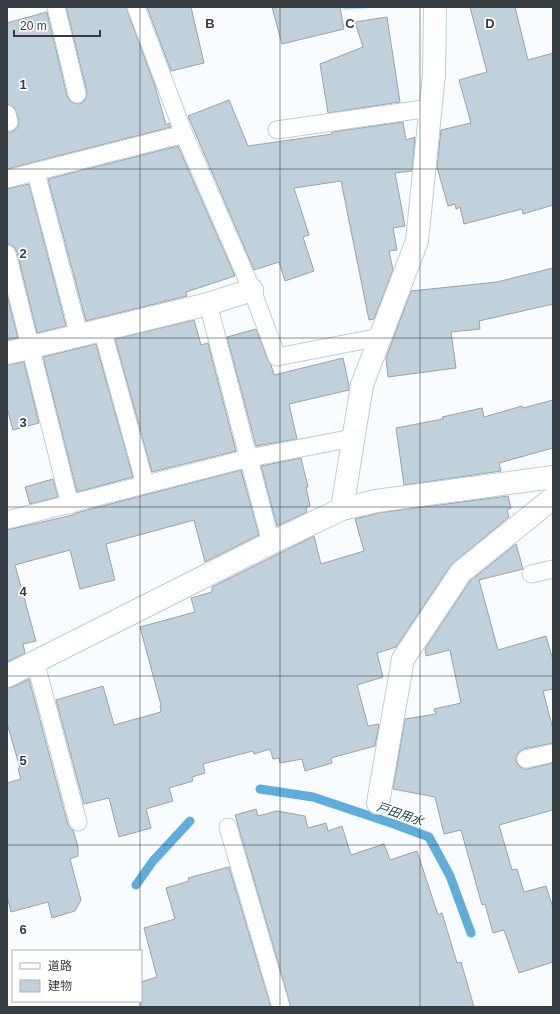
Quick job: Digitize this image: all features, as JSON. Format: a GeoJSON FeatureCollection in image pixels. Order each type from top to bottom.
{"type":"FeatureCollection","features":[{"type":"Feature","properties":{"kind":"street"},"geometry":{"type":"LineString","coordinates":[[342,509],[362,385],[417,241],[434,74],[436,7]]}},
{"type":"Feature","properties":{"kind":"street"},"geometry":{"type":"LineString","coordinates":[[7,353],[208,304],[252,290]]}},
{"type":"Feature","properties":{"kind":"street"},"geometry":{"type":"LineString","coordinates":[[7,676],[271,543],[342,509],[376,501],[553,477]]}},
{"type":"Feature","properties":{"kind":"street"},"geometry":{"type":"LineString","coordinates":[[378,803],[403,659],[461,572],[553,498]]}},
{"type":"Feature","properties":{"kind":"lane"},"geometry":{"type":"LineString","coordinates":[[56,7],[77,94]]}},
{"type":"Feature","properties":{"kind":"lane"},"geometry":{"type":"LineString","coordinates":[[136,7],[184,134],[252,290],[277,357],[380,337]]}},
{"type":"Feature","properties":{"kind":"lane"},"geometry":{"type":"LineString","coordinates":[[277,130],[430,108]]}},
{"type":"Feature","properties":{"kind":"lane"},"geometry":{"type":"LineString","coordinates":[[7,179],[36,173],[184,134]]}},
{"type":"Feature","properties":{"kind":"lane"},"geometry":{"type":"LineString","coordinates":[[36,173],[79,335]]}},
{"type":"Feature","properties":{"kind":"lane"},"geometry":{"type":"LineString","coordinates":[[7,254],[70,505]]}},
{"type":"Feature","properties":{"kind":"lane"},"geometry":{"type":"LineString","coordinates":[[208,304],[271,543]]}},
{"type":"Feature","properties":{"kind":"lane"},"geometry":{"type":"LineString","coordinates":[[102,329],[145,484]]}},
{"type":"Feature","properties":{"kind":"lane"},"geometry":{"type":"LineString","coordinates":[[7,520],[249,458],[353,438]]}},
{"type":"Feature","properties":{"kind":"lane"},"geometry":{"type":"LineString","coordinates":[[531,574],[553,569]]}},
{"type":"Feature","properties":{"kind":"lane"},"geometry":{"type":"LineString","coordinates":[[35,661],[78,822]]}},
{"type":"Feature","properties":{"kind":"lane"},"geometry":{"type":"LineString","coordinates":[[526,759],[553,752]]}},
{"type":"Feature","properties":{"kind":"lane"},"geometry":{"type":"LineString","coordinates":[[228,827],[281,1007]]}},
{"type":"Feature","properties":{"kind":"shaded area"},"geometry":{"type":"Polygon","coordinates":[[[343,7],[385,7],[343,10],[343,7]]]}},
{"type":"Feature","properties":{"kind":"building"},"geometry":{"type":"Polygon","coordinates":[[[66,7],[126,7],[155,86],[166,125],[169,123],[171,127],[7,169],[7,132],[12,132],[16,129],[19,120],[14,107],[7,104],[7,23],[47,12],[67,96],[70,101],[80,104],[84,101],[87,92],[66,7]]]}},
{"type":"Feature","properties":{"kind":"building"},"geometry":{"type":"Polygon","coordinates":[[[147,7],[191,7],[204,63],[171,71],[147,7]]]}},
{"type":"Feature","properties":{"kind":"building"},"geometry":{"type":"Polygon","coordinates":[[[272,7],[340,7],[344,29],[282,44],[272,7]]]}},
{"type":"Feature","properties":{"kind":"building"},"geometry":{"type":"Polygon","coordinates":[[[470,7],[515,7],[528,60],[553,53],[553,205],[523,214],[522,209],[464,224],[460,207],[456,209],[455,204],[448,206],[437,167],[441,130],[471,123],[459,80],[487,72],[470,7]]]}},
{"type":"Feature","properties":{"kind":"building"},"geometry":{"type":"Polygon","coordinates":[[[387,17],[400,102],[328,113],[320,64],[363,47],[355,22],[387,17]]]}},
{"type":"Feature","properties":{"kind":"building"},"geometry":{"type":"Polygon","coordinates":[[[229,100],[248,146],[403,122],[406,140],[415,137],[412,171],[395,173],[405,226],[393,228],[397,250],[389,251],[393,270],[374,319],[369,320],[341,181],[294,188],[309,235],[303,237],[314,271],[285,281],[279,262],[254,270],[188,116],[229,100]]]}},
{"type":"Feature","properties":{"kind":"building"},"geometry":{"type":"Polygon","coordinates":[[[178,146],[235,276],[186,292],[187,296],[86,321],[48,179],[178,146]]]}},
{"type":"Feature","properties":{"kind":"building"},"geometry":{"type":"Polygon","coordinates":[[[29,184],[66,326],[37,333],[17,252],[14,247],[7,244],[7,189],[29,184]]]}},
{"type":"Feature","properties":{"kind":"building"},"geometry":{"type":"Polygon","coordinates":[[[553,268],[553,304],[479,321],[480,329],[451,332],[456,368],[388,377],[386,358],[411,291],[497,282],[553,268]]]}},
{"type":"Feature","properties":{"kind":"building"},"geometry":{"type":"Polygon","coordinates":[[[7,295],[18,338],[7,340],[7,295]]]}},
{"type":"Feature","properties":{"kind":"building"},"geometry":{"type":"Polygon","coordinates":[[[194,320],[201,345],[208,343],[236,451],[152,472],[115,339],[194,320]]]}},
{"type":"Feature","properties":{"kind":"building"},"geometry":{"type":"Polygon","coordinates":[[[256,329],[274,375],[343,358],[349,390],[289,404],[297,439],[256,446],[227,337],[256,329]]]}},
{"type":"Feature","properties":{"kind":"building"},"geometry":{"type":"Polygon","coordinates":[[[96,344],[133,477],[77,492],[43,357],[96,344]]]}},
{"type":"Feature","properties":{"kind":"building"},"geometry":{"type":"Polygon","coordinates":[[[24,362],[39,423],[13,430],[7,408],[7,365],[24,362]]]}},
{"type":"Feature","properties":{"kind":"building"},"geometry":{"type":"Polygon","coordinates":[[[553,400],[553,448],[499,463],[501,471],[404,485],[396,428],[443,419],[442,417],[482,408],[484,417],[522,406],[523,408],[553,400]]]}},
{"type":"Feature","properties":{"kind":"building"},"geometry":{"type":"Polygon","coordinates":[[[301,458],[308,487],[306,487],[310,506],[306,507],[307,512],[277,526],[261,466],[301,458]]]}},
{"type":"Feature","properties":{"kind":"building"},"geometry":{"type":"Polygon","coordinates":[[[241,470],[259,535],[205,562],[194,520],[106,544],[115,580],[80,589],[70,550],[15,565],[36,641],[23,644],[25,653],[7,662],[7,530],[73,515],[241,470]]]}},
{"type":"Feature","properties":{"kind":"building"},"geometry":{"type":"Polygon","coordinates":[[[53,479],[58,497],[30,504],[25,487],[53,479]]]}},
{"type":"Feature","properties":{"kind":"building"},"geometry":{"type":"Polygon","coordinates":[[[508,496],[511,508],[507,510],[509,517],[451,565],[396,647],[377,653],[383,677],[357,685],[368,726],[379,724],[375,746],[331,758],[332,763],[305,771],[302,759],[280,763],[279,758],[273,759],[270,749],[254,754],[253,751],[203,764],[205,773],[192,777],[193,781],[169,788],[173,801],[146,809],[151,828],[119,837],[109,798],[84,804],[56,700],[103,686],[114,725],[161,712],[161,705],[140,627],[195,612],[191,598],[212,592],[212,587],[314,536],[321,564],[364,551],[355,519],[378,513],[508,496]]]}},
{"type":"Feature","properties":{"kind":"building"},"geometry":{"type":"Polygon","coordinates":[[[516,544],[523,569],[479,580],[498,650],[546,636],[553,660],[553,689],[543,691],[553,729],[553,743],[523,749],[516,756],[516,761],[523,769],[553,763],[553,810],[499,825],[512,870],[517,869],[524,892],[546,886],[553,908],[553,962],[519,973],[504,930],[493,933],[485,904],[482,905],[461,830],[444,834],[435,797],[393,789],[405,719],[436,714],[434,709],[461,703],[450,650],[426,656],[425,649],[470,581],[516,544]]]}},
{"type":"Feature","properties":{"kind":"building"},"geometry":{"type":"Polygon","coordinates":[[[29,679],[68,825],[73,830],[78,847],[78,856],[70,859],[81,900],[75,911],[52,918],[48,902],[11,912],[7,896],[7,783],[21,779],[18,769],[20,768],[7,723],[7,688],[13,687],[29,679]]]}},
{"type":"Feature","properties":{"kind":"building"},"geometry":{"type":"Polygon","coordinates":[[[256,809],[258,816],[277,811],[305,816],[308,828],[326,823],[328,831],[342,826],[351,855],[384,844],[390,860],[417,851],[438,915],[442,913],[457,963],[461,962],[474,1007],[291,1007],[235,815],[256,809]]]}},
{"type":"Feature","properties":{"kind":"building"},"geometry":{"type":"Polygon","coordinates":[[[229,867],[271,1007],[141,1007],[142,982],[157,977],[144,928],[175,919],[166,888],[189,881],[188,878],[229,867]]]}},
{"type":"Feature","properties":{"kind":"waterway","name":"戸田用水"},"geometry":{"type":"LineString","coordinates":[[260,789],[313,797],[429,837],[450,876],[471,933]]}},
{"type":"Feature","properties":{"kind":"waterway","name":"戸田用水"},"geometry":{"type":"LineString","coordinates":[[136,885],[153,861],[190,821]]}}]}
